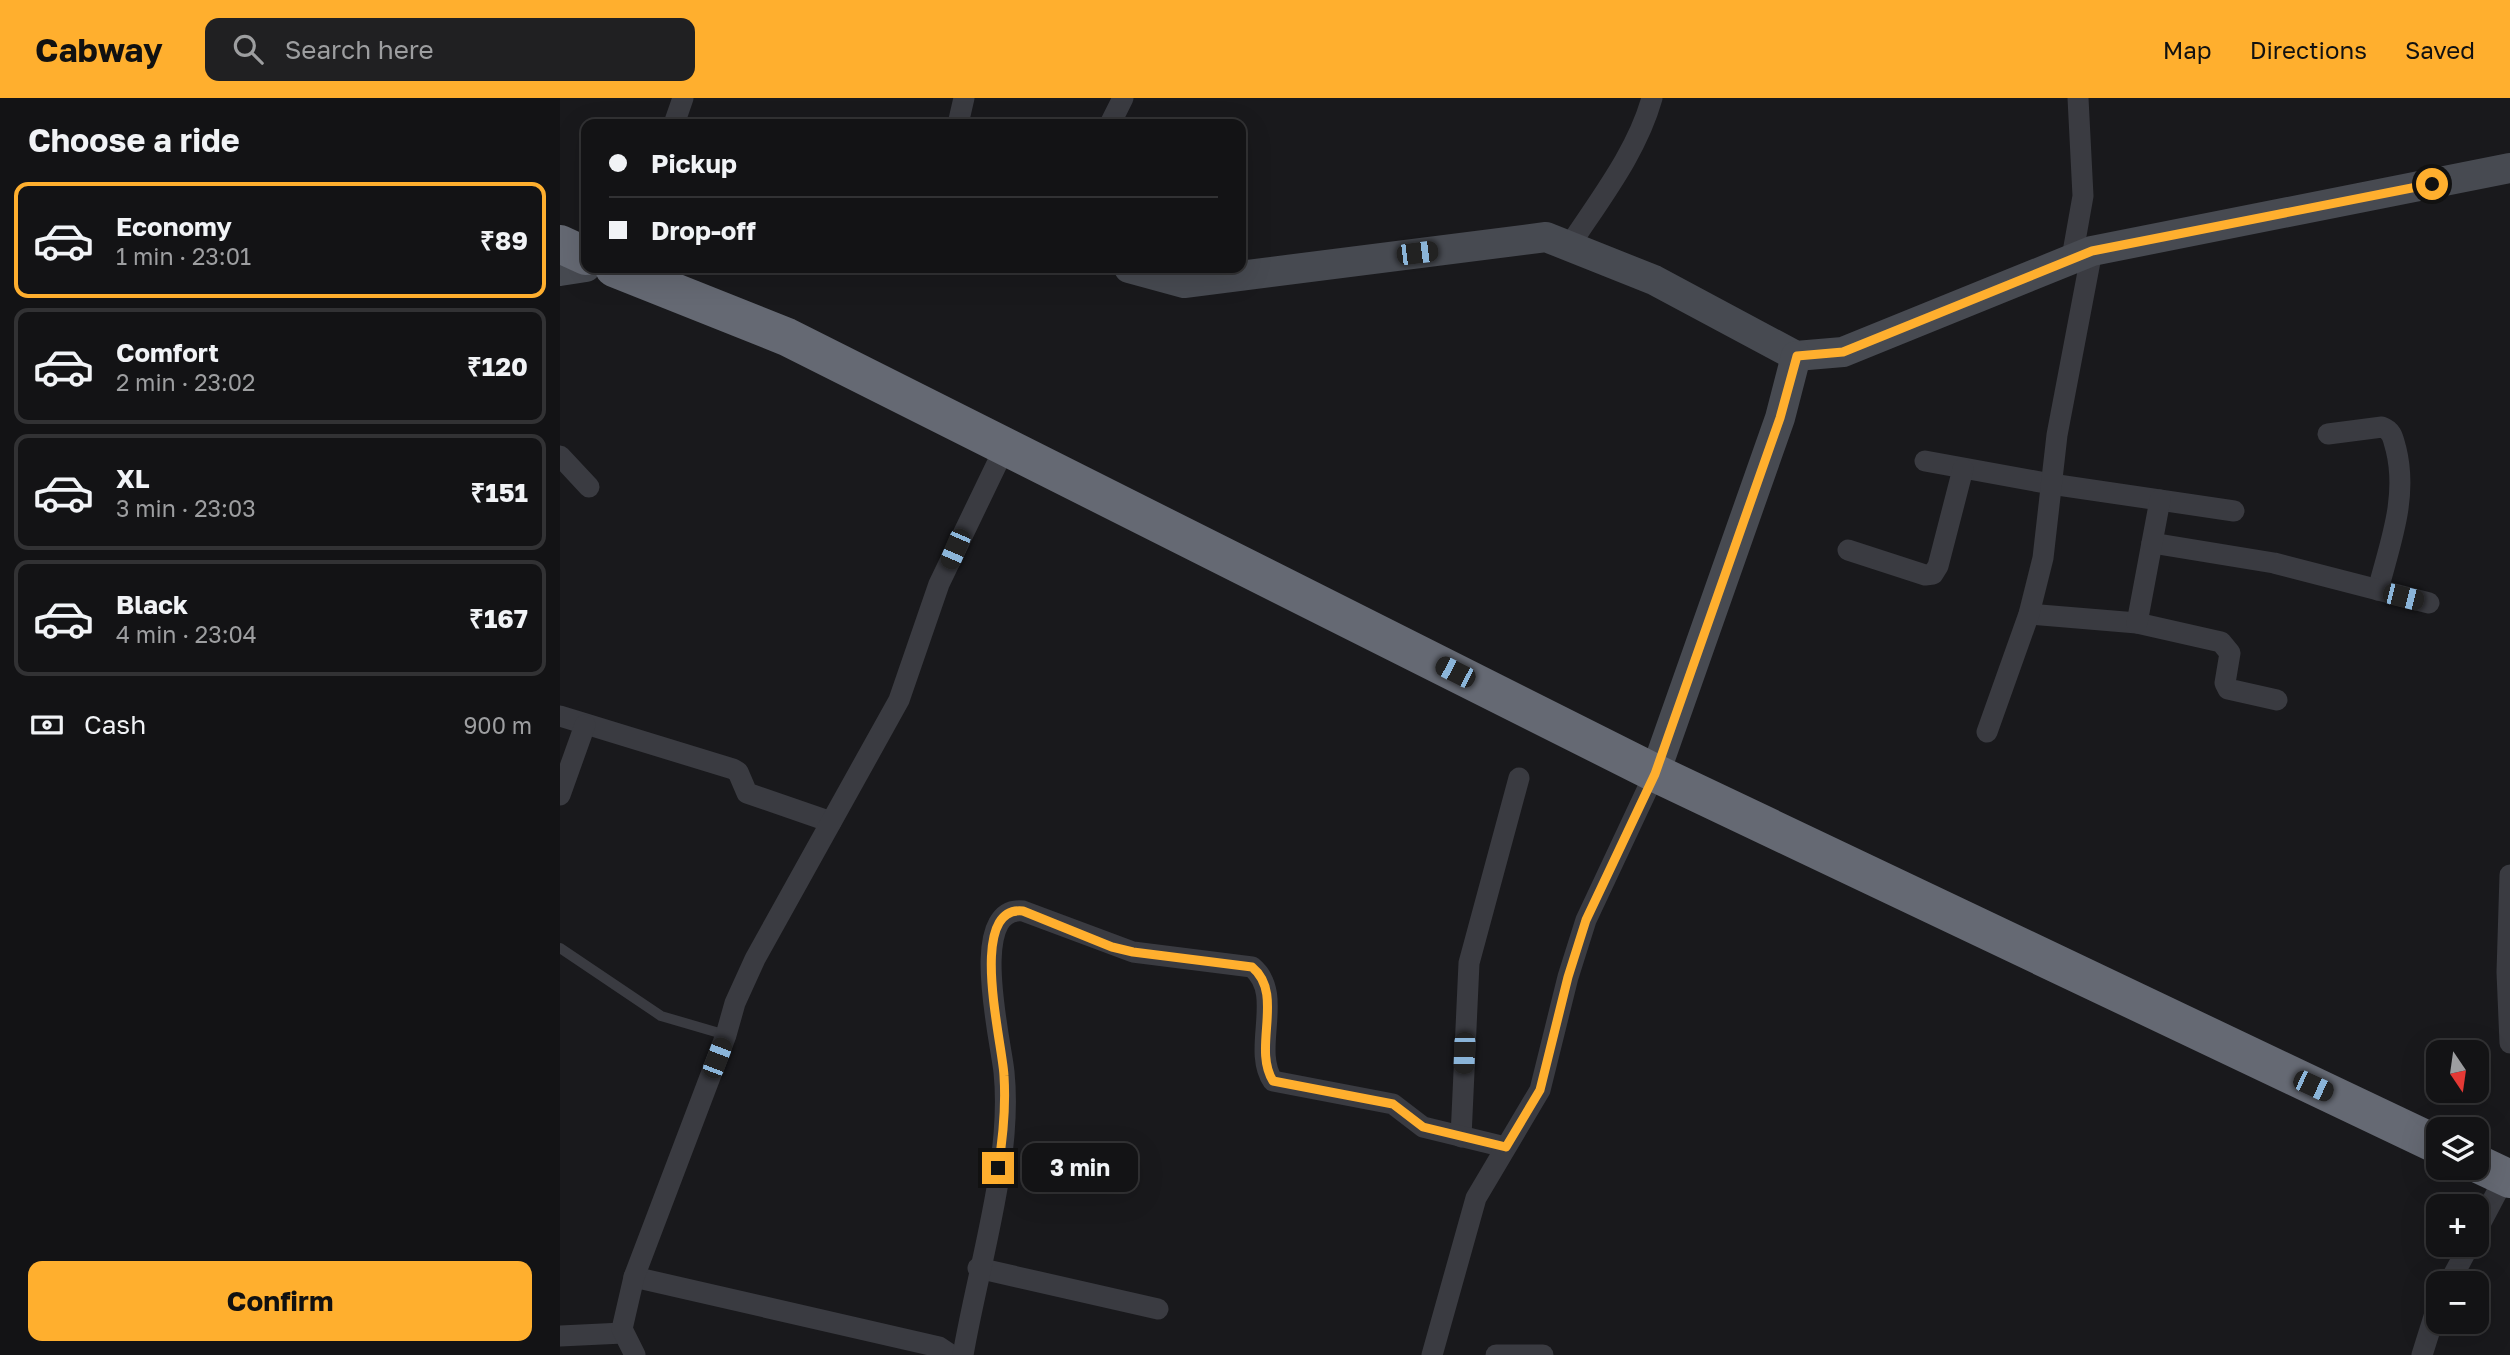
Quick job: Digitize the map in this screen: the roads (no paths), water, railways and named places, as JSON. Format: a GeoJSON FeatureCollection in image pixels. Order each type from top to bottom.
{"type":"FeatureCollection","features":[{"type":"Feature","properties":{"kind":"highway"},"geometry":{"type":"LineString","coordinates":[[560,244],[581,254]]}},
{"type":"Feature","properties":{"kind":"highway"},"geometry":{"type":"LineString","coordinates":[[626,273],[786,337],[1006,445],[1655,774],[2426,1139]]}},
{"type":"Feature","properties":{"kind":"main road"},"geometry":{"type":"LineString","coordinates":[[1147,273],[1184,283],[1546,237],[1654,280],[1797,356],[1843,352],[2082,255],[2510,168]]}},
{"type":"Feature","properties":{"kind":"main road"},"geometry":{"type":"LineString","coordinates":[[560,271],[581,268]]}},
{"type":"Feature","properties":{"kind":"main road"},"geometry":{"type":"LineString","coordinates":[[1655,774],[1780,418],[1797,356]]}},
{"type":"Feature","properties":{"kind":"street"},"geometry":{"type":"LineString","coordinates":[[676,119],[683,98]]}},
{"type":"Feature","properties":{"kind":"street"},"geometry":{"type":"LineString","coordinates":[[959,119],[964,98]]}},
{"type":"Feature","properties":{"kind":"street"},"geometry":{"type":"LineString","coordinates":[[1112,119],[1123,98]]}},
{"type":"Feature","properties":{"kind":"street"},"geometry":{"type":"LineString","coordinates":[[1987,732],[2029,614],[2043,558],[2082,255],[2084,196],[2073,99]]}},
{"type":"Feature","properties":{"kind":"street"},"geometry":{"type":"LineString","coordinates":[[1564,243],[1619,171],[1650,106]]}},
{"type":"Feature","properties":{"kind":"street"},"geometry":{"type":"LineString","coordinates":[[2328,434],[2382,427],[2389,429],[2393,436],[2400,466],[2401,493],[2378,590]]}},
{"type":"Feature","properties":{"kind":"street"},"geometry":{"type":"LineString","coordinates":[[635,1355],[623,1333],[634,1277],[726,1035],[735,1003],[755,958],[899,700],[939,584],[1006,445]]}},
{"type":"Feature","properties":{"kind":"street"},"geometry":{"type":"LineString","coordinates":[[560,456],[589,487]]}},
{"type":"Feature","properties":{"kind":"street"},"geometry":{"type":"LineString","coordinates":[[1925,461],[2051,484],[2234,511]]}},
{"type":"Feature","properties":{"kind":"street"},"geometry":{"type":"LineString","coordinates":[[1848,550],[1925,575],[1933,574],[1938,566],[1964,469]]}},
{"type":"Feature","properties":{"kind":"street"},"geometry":{"type":"LineString","coordinates":[[2137,623],[2160,500]]}},
{"type":"Feature","properties":{"kind":"street"},"geometry":{"type":"LineString","coordinates":[[2152,542],[2274,563],[2429,603]]}},
{"type":"Feature","properties":{"kind":"street"},"geometry":{"type":"LineString","coordinates":[[2029,614],[2137,623],[2221,642],[2230,653],[2225,683],[2228,689],[2277,699]]}},
{"type":"Feature","properties":{"kind":"street"},"geometry":{"type":"LineString","coordinates":[[560,716],[733,769],[750,794],[831,822]]}},
{"type":"Feature","properties":{"kind":"street"},"geometry":{"type":"LineString","coordinates":[[560,795],[585,725]]}},
{"type":"Feature","properties":{"kind":"street"},"geometry":{"type":"LineString","coordinates":[[1432,1355],[1476,1198],[1540,1090],[1568,977],[1586,920],[1655,774]]}},
{"type":"Feature","properties":{"kind":"street"},"geometry":{"type":"LineString","coordinates":[[1461,1137],[1469,963],[1519,778]]}},
{"type":"Feature","properties":{"kind":"street"},"geometry":{"type":"LineString","coordinates":[[2510,875],[2507,972],[2510,1043]]}},
{"type":"Feature","properties":{"kind":"street"},"geometry":{"type":"LineString","coordinates":[[963,1355],[996,1184],[1005,1105],[1004,1074],[990,975],[991,946],[1003,916],[1012,911],[1023,911],[1112,947],[1133,952],[1252,967],[1259,973],[1266,990],[1268,1067],[1273,1081],[1393,1104],[1423,1127],[1506,1147]]}},
{"type":"Feature","properties":{"kind":"street"},"geometry":{"type":"LineString","coordinates":[[2489,1200],[2500,1172]]}},
{"type":"Feature","properties":{"kind":"street"},"geometry":{"type":"LineString","coordinates":[[978,1268],[1158,1309]]}},
{"type":"Feature","properties":{"kind":"street"},"geometry":{"type":"LineString","coordinates":[[634,1277],[939,1348],[951,1355]]}},
{"type":"Feature","properties":{"kind":"street"},"geometry":{"type":"LineString","coordinates":[[560,1336],[623,1333]]}},
{"type":"Feature","properties":{"kind":"street"},"geometry":{"type":"LineString","coordinates":[[2421,1355],[2427,1334]]}},
{"type":"Feature","properties":{"kind":"street"},"geometry":{"type":"LineString","coordinates":[[1496,1355],[1543,1355]]}},
{"type":"Feature","properties":{"kind":"lane"},"geometry":{"type":"LineString","coordinates":[[560,948],[649,1010],[670,1021],[726,1035]]}}]}
